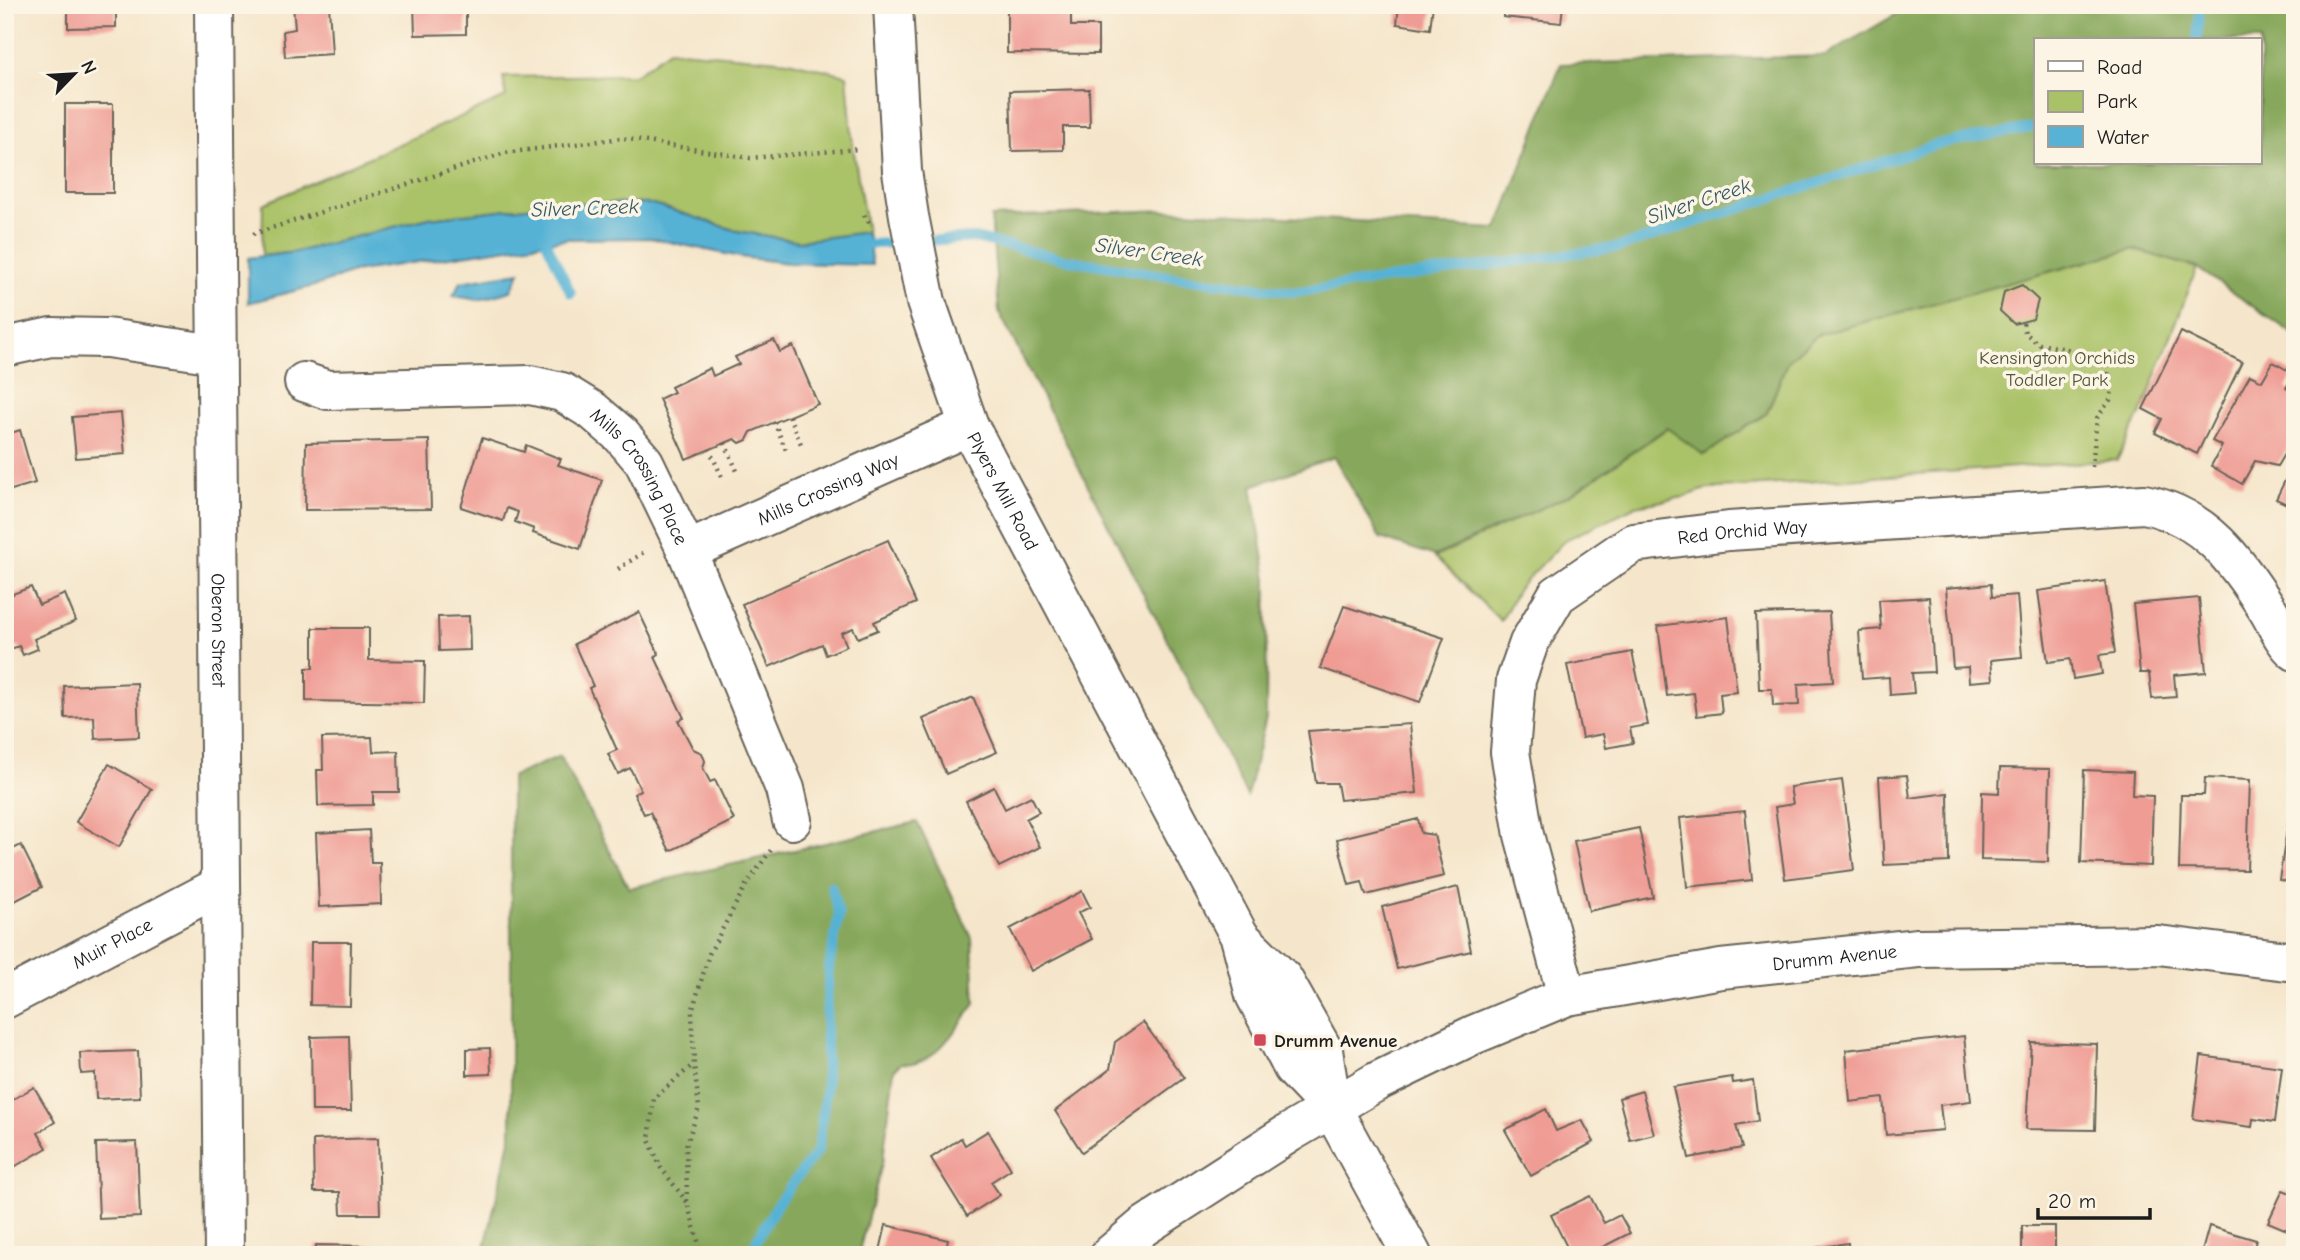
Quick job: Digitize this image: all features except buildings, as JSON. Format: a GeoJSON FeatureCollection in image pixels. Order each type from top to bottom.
{"type":"FeatureCollection","features":[{"type":"Feature","properties":{"kind":"street","name":"Oberon Street"},"geometry":{"type":"LineString","coordinates":[[214,5],[224,1255]]}},
{"type":"Feature","properties":{"kind":"street","name":"Plyers Mill Road"},"geometry":{"type":"LineString","coordinates":[[893,5],[905,193],[926,302],[970,426],[1240,937],[1283,979],[1323,1050],[1332,1109],[1412,1255]]}},
{"type":"Feature","properties":{"kind":"street"},"geometry":{"type":"LineString","coordinates":[[5,347],[51,337],[107,338],[216,354]]}},
{"type":"Feature","properties":{"kind":"street","name":"Mills Crossing Place"},"geometry":{"type":"LineString","coordinates":[[304,382],[328,390],[530,385],[562,392],[593,411],[621,435],[644,462],[687,551],[785,789],[792,820]]}},
{"type":"Feature","properties":{"kind":"street","name":"Mills Crossing Way"},"geometry":{"type":"LineString","coordinates":[[687,551],[970,426]]}},
{"type":"Feature","properties":{"kind":"street","name":"Red Orchid Way"},"geometry":{"type":"LineString","coordinates":[[1567,996],[1524,835],[1510,752],[1516,680],[1529,643],[1557,595],[1633,543],[1729,531],[2144,504],[2162,508],[2198,524],[2241,568],[2295,651]]}},
{"type":"Feature","properties":{"kind":"street","name":"Muir Place"},"geometry":{"type":"LineString","coordinates":[[5,999],[220,886]]}},
{"type":"Feature","properties":{"kind":"street","name":"Drumm Avenue"},"geometry":{"type":"LineString","coordinates":[[1110,1255],[1143,1227],[1289,1133],[1401,1069],[1473,1035],[1567,996],[1721,969],[1918,948],[2158,945],[2295,962]]}},
{"type":"Feature","properties":{"kind":"path"},"geometry":{"type":"LineString","coordinates":[[242,237],[505,153],[622,138],[750,158],[859,149]]}},
{"type":"Feature","properties":{"kind":"path"},"geometry":{"type":"LineString","coordinates":[[2022,323],[2025,333],[2039,344],[2067,349],[2087,360],[2108,362]]}},
{"type":"Feature","properties":{"kind":"path"},"geometry":{"type":"LineString","coordinates":[[2092,467],[2096,418],[2110,400],[2112,390],[2109,349]]}},
{"type":"Feature","properties":{"kind":"path"},"geometry":{"type":"LineString","coordinates":[[789,416],[801,444]]}},
{"type":"Feature","properties":{"kind":"path"},"geometry":{"type":"LineString","coordinates":[[774,422],[786,450]]}},
{"type":"Feature","properties":{"kind":"path"},"geometry":{"type":"LineString","coordinates":[[725,443],[737,471]]}},
{"type":"Feature","properties":{"kind":"path"},"geometry":{"type":"LineString","coordinates":[[709,449],[722,477]]}},
{"type":"Feature","properties":{"kind":"path"},"geometry":{"type":"LineString","coordinates":[[618,569],[645,551]]}},
{"type":"Feature","properties":{"kind":"path"},"geometry":{"type":"LineString","coordinates":[[702,1255],[687,1202],[686,1146],[699,1108],[692,1012],[709,954],[747,885],[792,820]]}},
{"type":"Feature","properties":{"kind":"path"},"geometry":{"type":"LineString","coordinates":[[687,1202],[661,1168],[649,1140],[654,1098],[694,1063]]}},
{"type":"Feature","properties":{"kind":"green space"},"geometry":{"type":"Polygon","coordinates":[[[1912,5],[2295,5],[2295,335],[2197,268],[2133,249],[1817,335],[1787,362],[1767,413],[1704,455],[1667,428],[1570,495],[1435,556],[1380,538],[1334,457],[1252,486],[1267,579],[1266,718],[1247,796],[999,312],[991,217],[1166,210],[1497,229],[1561,64],[1825,56],[1912,5]]]}},
{"type":"Feature","properties":{"kind":"green space"},"geometry":{"type":"Polygon","coordinates":[[[669,50],[788,61],[847,75],[853,147],[867,232],[799,241],[737,231],[653,204],[563,203],[429,218],[296,252],[262,256],[263,204],[506,97],[503,77],[635,75],[669,50]]]}},
{"type":"Feature","properties":{"kind":"green space","name":"Kensington Orchids Toddler Park"},"geometry":{"type":"Polygon","coordinates":[[[2133,249],[2197,268],[2143,409],[2117,460],[1706,489],[1684,497],[1636,506],[1565,540],[1518,589],[1501,621],[1435,557],[1570,495],[1668,428],[1767,413],[1787,362],[1817,335],[2133,249]]]}},
{"type":"Feature","properties":{"kind":"green space"},"geometry":{"type":"Polygon","coordinates":[[[560,756],[629,888],[917,822],[972,938],[975,1004],[952,1035],[934,1053],[913,1063],[901,1063],[894,1070],[883,1160],[858,1255],[483,1255],[511,1136],[511,777],[560,756]]]}},
{"type":"Feature","properties":{"kind":"water"},"geometry":{"type":"Polygon","coordinates":[[[563,203],[653,204],[737,231],[799,241],[867,232],[872,265],[788,263],[740,257],[650,238],[567,239],[353,272],[318,285],[248,303],[248,258],[296,252],[429,218],[563,203]]]}},
{"type":"Feature","properties":{"kind":"water"},"geometry":{"type":"Polygon","coordinates":[[[520,272],[511,291],[479,300],[453,296],[461,282],[520,272]]]}},
{"type":"Feature","properties":{"kind":"waterway","name":"Silver Creek"},"geometry":{"type":"LineString","coordinates":[[2197,38],[2200,5]]}},
{"type":"Feature","properties":{"kind":"waterway","name":"Silver Creek"},"geometry":{"type":"LineString","coordinates":[[857,245],[975,238],[1069,260],[1294,292],[1620,247],[1938,144],[2034,127]]}},
{"type":"Feature","properties":{"kind":"waterway"},"geometry":{"type":"LineString","coordinates":[[542,233],[571,293]]}},
{"type":"Feature","properties":{"kind":"waterway"},"geometry":{"type":"LineString","coordinates":[[748,1255],[779,1201],[818,1150],[826,1089],[829,967],[839,915],[831,886]]}},
{"type":"Feature","properties":{"kind":"place","name":"Drumm Avenue"},"geometry":{"type":"Point","coordinates":[1260,1040]}}]}
